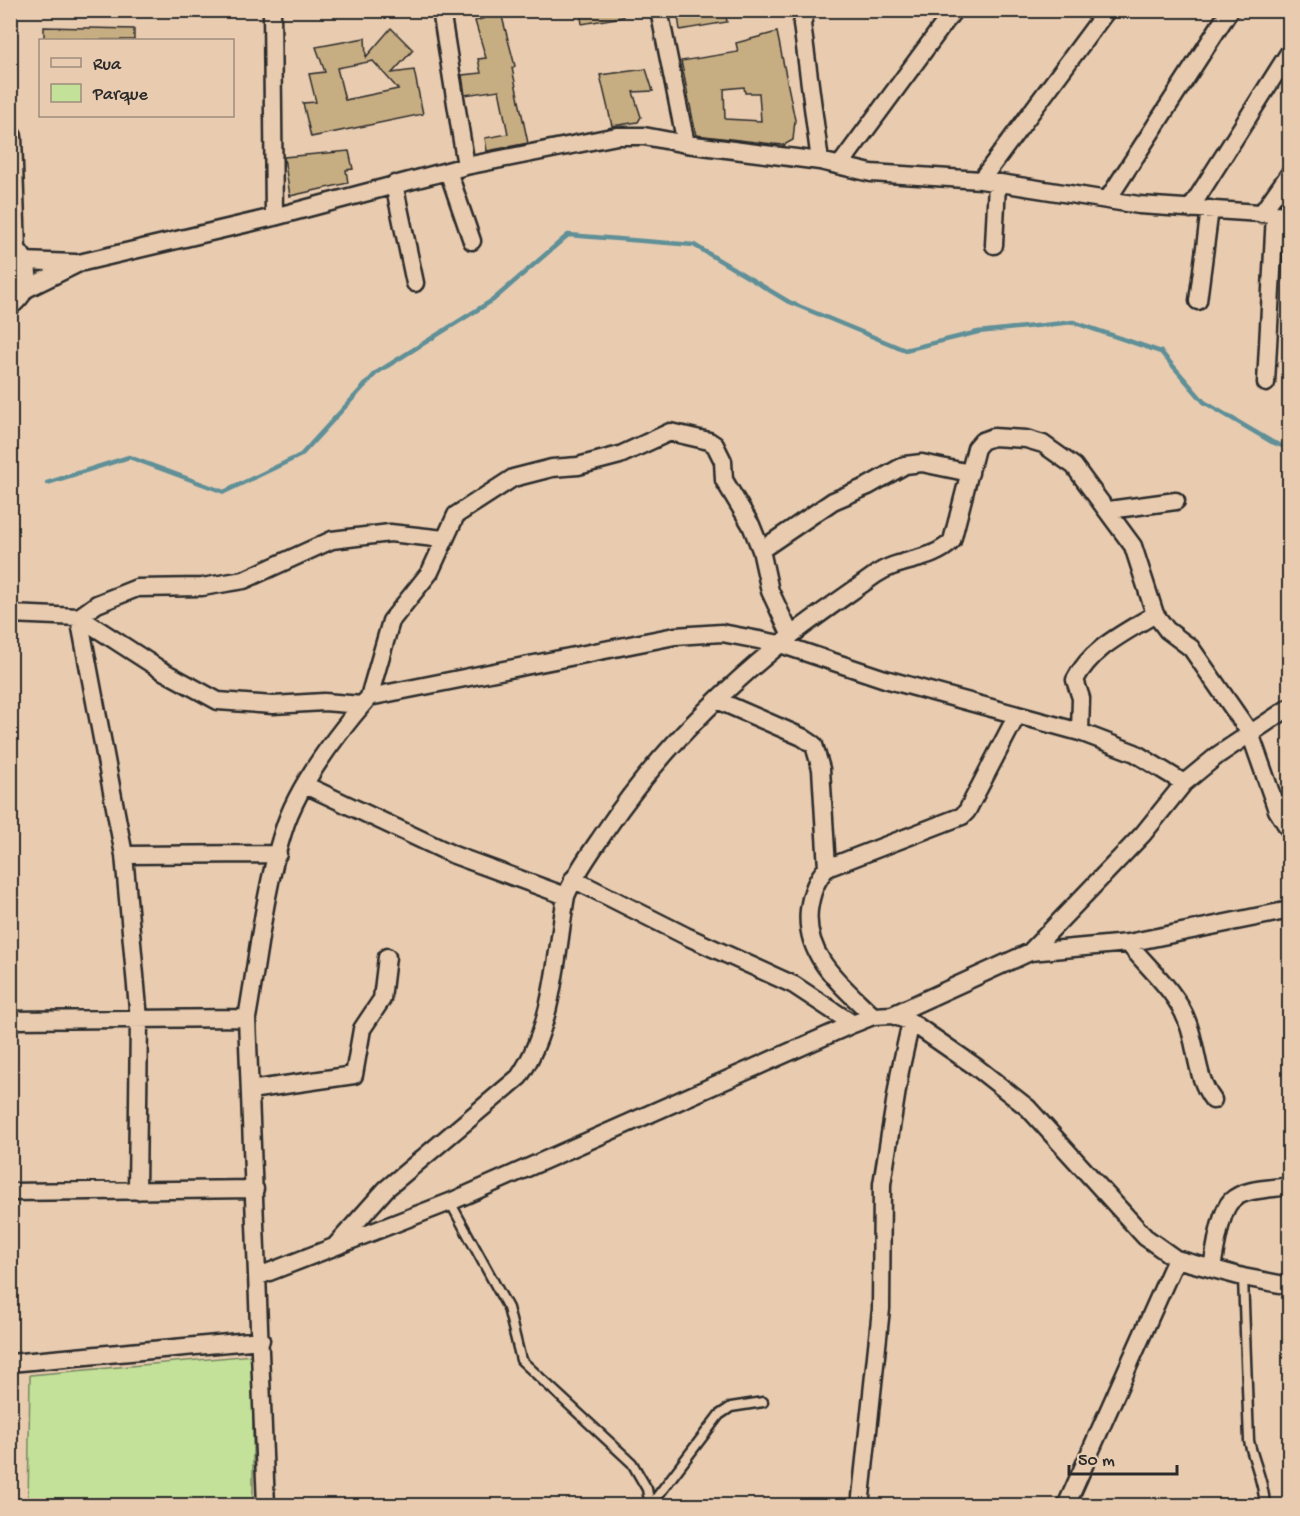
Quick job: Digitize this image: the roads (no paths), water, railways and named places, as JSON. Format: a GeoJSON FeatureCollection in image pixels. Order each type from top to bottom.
{"type":"FeatureCollection","features":[{"type":"Feature","properties":{"kind":"main road"},"geometry":{"type":"LineString","coordinates":[[10,137],[16,253],[26,271],[16,297]]}},
{"type":"Feature","properties":{"kind":"street"},"geometry":{"type":"LineString","coordinates":[[272,10],[274,217]]}},
{"type":"Feature","properties":{"kind":"street"},"geometry":{"type":"LineString","coordinates":[[441,10],[466,166]]}},
{"type":"Feature","properties":{"kind":"street"},"geometry":{"type":"LineString","coordinates":[[659,10],[686,144]]}},
{"type":"Feature","properties":{"kind":"street"},"geometry":{"type":"LineString","coordinates":[[806,10],[802,24],[820,161]]}},
{"type":"Feature","properties":{"kind":"street"},"geometry":{"type":"LineString","coordinates":[[840,165],[954,10]]}},
{"type":"Feature","properties":{"kind":"street"},"geometry":{"type":"LineString","coordinates":[[994,244],[989,182],[1107,10]]}},
{"type":"Feature","properties":{"kind":"street"},"geometry":{"type":"LineString","coordinates":[[1108,199],[1230,10]]}},
{"type":"Feature","properties":{"kind":"street"},"geometry":{"type":"LineString","coordinates":[[1190,210],[1290,51]]}},
{"type":"Feature","properties":{"kind":"street"},"geometry":{"type":"LineString","coordinates":[[16,297],[79,263],[274,217],[466,166],[617,136],[644,136],[686,144],[820,161],[871,173],[989,182],[1190,210],[1210,208],[1275,214]]}},
{"type":"Feature","properties":{"kind":"street"},"geometry":{"type":"LineString","coordinates":[[448,171],[472,241]]}},
{"type":"Feature","properties":{"kind":"street"},"geometry":{"type":"LineString","coordinates":[[1266,383],[1275,214],[1290,173]]}},
{"type":"Feature","properties":{"kind":"street"},"geometry":{"type":"LineString","coordinates":[[394,184],[416,283]]}},
{"type":"Feature","properties":{"kind":"street"},"geometry":{"type":"LineString","coordinates":[[1198,301],[1210,208]]}},
{"type":"Feature","properties":{"kind":"street"},"geometry":{"type":"LineString","coordinates":[[16,253],[79,263]]}},
{"type":"Feature","properties":{"kind":"street"},"geometry":{"type":"LineString","coordinates":[[266,1506],[259,1276],[247,1018],[283,831],[305,785],[343,727],[366,701],[391,621],[430,572],[456,515],[513,478],[620,455],[662,434],[678,432],[715,445],[723,461],[724,480],[751,525],[761,550],[770,591],[785,640]]}},
{"type":"Feature","properties":{"kind":"street"},"geometry":{"type":"LineString","coordinates":[[336,1245],[386,1189],[519,1077],[529,1063],[546,1015],[566,896],[573,879],[623,806],[693,723],[785,640],[877,573],[901,562],[944,549],[952,541],[976,448],[982,441],[993,437],[1026,438],[1043,444],[1074,466],[1109,510],[1133,546],[1155,614],[1167,630],[1189,646],[1250,733],[1277,810],[1290,831]]}},
{"type":"Feature","properties":{"kind":"street"},"geometry":{"type":"LineString","coordinates":[[761,550],[833,501],[868,486],[905,465],[922,463],[970,473]]}},
{"type":"Feature","properties":{"kind":"street"},"geometry":{"type":"LineString","coordinates":[[1109,510],[1176,501]]}},
{"type":"Feature","properties":{"kind":"street"},"geometry":{"type":"LineString","coordinates":[[79,617],[97,604],[137,588],[202,587],[244,580],[332,540],[390,533],[444,539]]}},
{"type":"Feature","properties":{"kind":"street"},"geometry":{"type":"LineString","coordinates":[[10,614],[79,617],[160,670],[218,701],[273,705],[366,701],[675,636],[722,633],[785,640],[885,679],[1080,732],[1135,753],[1184,783]]}},
{"type":"Feature","properties":{"kind":"street"},"geometry":{"type":"LineString","coordinates":[[1080,732],[1081,698],[1075,680],[1079,672],[1088,658],[1155,614]]}},
{"type":"Feature","properties":{"kind":"street"},"geometry":{"type":"LineString","coordinates":[[79,617],[124,855],[139,1019],[137,1191]]}},
{"type":"Feature","properties":{"kind":"street"},"geometry":{"type":"LineString","coordinates":[[717,700],[802,737],[814,745],[821,769],[827,868]]}},
{"type":"Feature","properties":{"kind":"street"},"geometry":{"type":"LineString","coordinates":[[1030,952],[1143,834],[1184,783],[1250,733],[1290,707]]}},
{"type":"Feature","properties":{"kind":"street"},"geometry":{"type":"LineString","coordinates":[[873,1016],[822,964],[811,944],[808,924],[810,896],[821,874],[827,868],[962,816],[1017,714]]}},
{"type":"Feature","properties":{"kind":"street"},"geometry":{"type":"LineString","coordinates":[[305,785],[454,855],[566,896]]}},
{"type":"Feature","properties":{"kind":"street"},"geometry":{"type":"LineString","coordinates":[[124,855],[278,854]]}},
{"type":"Feature","properties":{"kind":"street"},"geometry":{"type":"LineString","coordinates":[[573,879],[686,936],[794,985],[853,1024]]}},
{"type":"Feature","properties":{"kind":"street"},"geometry":{"type":"LineString","coordinates":[[259,1276],[450,1202],[853,1024],[873,1016],[892,1015],[1030,952],[1128,943],[1290,910]]}},
{"type":"Feature","properties":{"kind":"street"},"geometry":{"type":"LineString","coordinates":[[1128,943],[1180,1005],[1192,1035],[1201,1080],[1213,1100]]}},
{"type":"Feature","properties":{"kind":"street"},"geometry":{"type":"LineString","coordinates":[[250,1090],[354,1075],[362,1029],[382,999],[387,957]]}},
{"type":"Feature","properties":{"kind":"street"},"geometry":{"type":"LineString","coordinates":[[892,1015],[911,1022],[976,1067],[1028,1108],[1145,1237],[1176,1259],[1243,1277],[1290,1286]]}},
{"type":"Feature","properties":{"kind":"street"},"geometry":{"type":"LineString","coordinates":[[10,1020],[247,1018]]}},
{"type":"Feature","properties":{"kind":"street"},"geometry":{"type":"LineString","coordinates":[[860,1506],[881,1309],[882,1184],[900,1071],[911,1022]]}},
{"type":"Feature","properties":{"kind":"street"},"geometry":{"type":"LineString","coordinates":[[1212,1268],[1225,1213],[1231,1201],[1246,1193],[1290,1186]]}},
{"type":"Feature","properties":{"kind":"street"},"geometry":{"type":"LineString","coordinates":[[10,1192],[255,1190]]}},
{"type":"Feature","properties":{"kind":"street"},"geometry":{"type":"LineString","coordinates":[[1066,1506],[1176,1259]]}},
{"type":"Feature","properties":{"kind":"street"},"geometry":{"type":"LineString","coordinates":[[10,1363],[261,1341]]}},
{"type":"Feature","properties":{"kind":"lane"},"geometry":{"type":"LineString","coordinates":[[450,1202],[508,1308],[521,1360],[632,1463],[647,1489],[650,1506]]}},
{"type":"Feature","properties":{"kind":"lane"},"geometry":{"type":"LineString","coordinates":[[1243,1277],[1249,1441],[1254,1464],[1262,1478],[1265,1506]]}},
{"type":"Feature","properties":{"kind":"lane"},"geometry":{"type":"LineString","coordinates":[[650,1506],[719,1415],[731,1407],[763,1402]]}},
{"type":"Feature","properties":{"kind":"waterway"},"geometry":{"type":"LineString","coordinates":[[47,483],[129,457],[224,492],[301,455],[376,373],[493,300],[568,235],[694,245],[789,302],[905,350],[978,332],[1073,322],[1161,352],[1204,402],[1272,442],[1290,449]]}}]}
